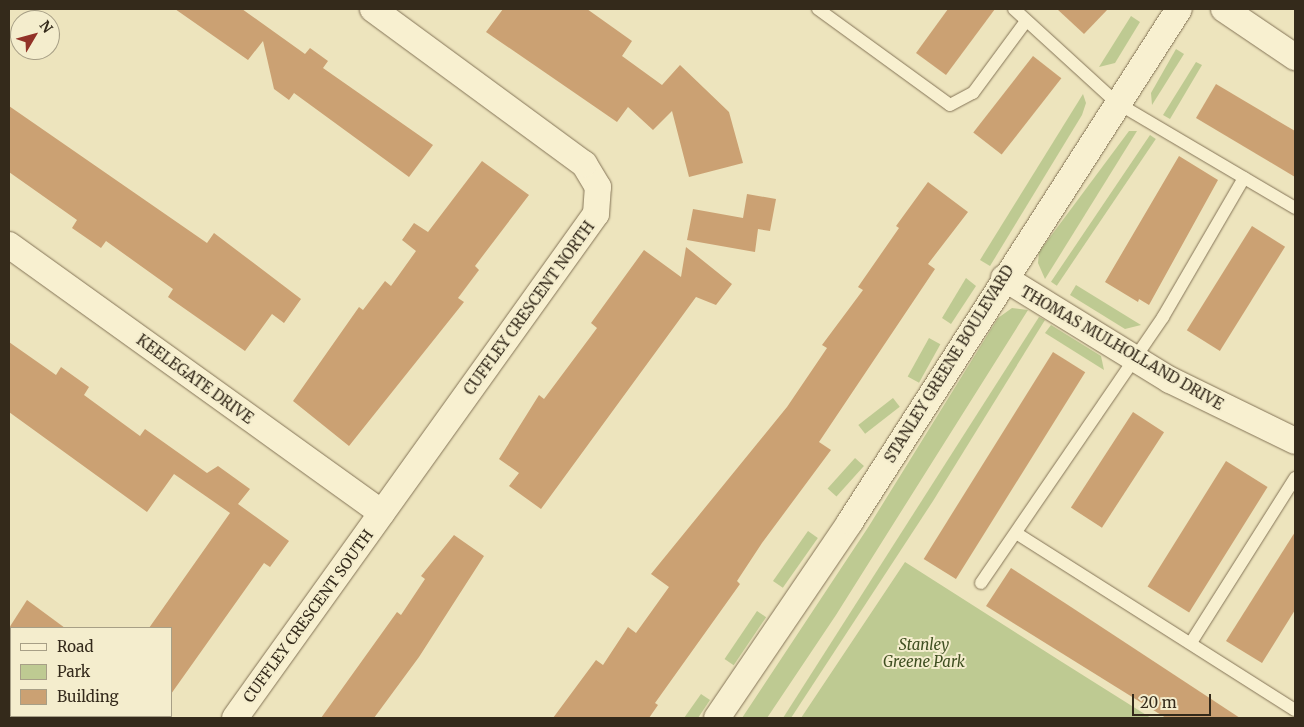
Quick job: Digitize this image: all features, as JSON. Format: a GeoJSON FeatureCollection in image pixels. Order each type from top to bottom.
{"type":"FeatureCollection","features":[{"type":"Feature","properties":{"kind":"street","name":"CUFFLEY CRESCENT NORTH"},"geometry":{"type":"LineString","coordinates":[[373,9],[557,141],[584,164],[598,187],[596,214],[382,513]]}},
{"type":"Feature","properties":{"kind":"street","name":"STANLEY GREENE BOULEVARD"},"geometry":{"type":"LineString","coordinates":[[717,718],[770,644],[1179,9]]}},
{"type":"Feature","properties":{"kind":"street"},"geometry":{"type":"LineString","coordinates":[[1224,9],[1295,57]]}},
{"type":"Feature","properties":{"kind":"street","name":"KEELEGATE DRIVE"},"geometry":{"type":"LineString","coordinates":[[9,245],[382,513]]}},
{"type":"Feature","properties":{"kind":"street","name":"THOMAS MULHOLLAND DRIVE"},"geometry":{"type":"LineString","coordinates":[[1004,278],[1134,357],[1295,441]]}},
{"type":"Feature","properties":{"kind":"street","name":"CUFFLEY CRESCENT SOUTH"},"geometry":{"type":"LineString","coordinates":[[235,718],[382,513]]}},
{"type":"Feature","properties":{"kind":"lane"},"geometry":{"type":"LineString","coordinates":[[818,9],[950,105],[973,94],[1026,21]]}},
{"type":"Feature","properties":{"kind":"lane"},"geometry":{"type":"LineString","coordinates":[[1014,9],[1117,103],[1295,208]]}},
{"type":"Feature","properties":{"kind":"lane"},"geometry":{"type":"LineString","coordinates":[[980,583],[1162,317],[1244,178]]}},
{"type":"Feature","properties":{"kind":"lane"},"geometry":{"type":"LineString","coordinates":[[1192,641],[1295,478]]}},
{"type":"Feature","properties":{"kind":"lane"},"geometry":{"type":"LineString","coordinates":[[1016,533],[1192,641],[1295,710]]}},
{"type":"Feature","properties":{"kind":"green space"},"geometry":{"type":"Polygon","coordinates":[[[1131,16],[1140,22],[1115,63],[1099,67],[1131,16]]]}},
{"type":"Feature","properties":{"kind":"green space"},"geometry":{"type":"Polygon","coordinates":[[[1176,49],[1184,54],[1152,105],[1151,93],[1176,49]]]}},
{"type":"Feature","properties":{"kind":"green space"},"geometry":{"type":"Polygon","coordinates":[[[1196,62],[1202,65],[1170,119],[1163,115],[1196,62]]]}},
{"type":"Feature","properties":{"kind":"green space"},"geometry":{"type":"Polygon","coordinates":[[[1083,94],[1086,103],[1082,115],[990,266],[980,260],[1083,94]]]}},
{"type":"Feature","properties":{"kind":"green space"},"geometry":{"type":"Polygon","coordinates":[[[1129,131],[1137,131],[1045,279],[1038,263],[1039,252],[1129,131]]]}},
{"type":"Feature","properties":{"kind":"green space"},"geometry":{"type":"Polygon","coordinates":[[[1150,135],[1156,139],[1057,286],[1051,282],[1150,135]]]}},
{"type":"Feature","properties":{"kind":"green space"},"geometry":{"type":"Polygon","coordinates":[[[966,278],[976,286],[951,324],[942,318],[966,278]]]}},
{"type":"Feature","properties":{"kind":"green space"},"geometry":{"type":"Polygon","coordinates":[[[1076,285],[1141,325],[1125,329],[1070,295],[1076,285]]]}},
{"type":"Feature","properties":{"kind":"green space"},"geometry":{"type":"Polygon","coordinates":[[[1012,308],[1028,310],[836,615],[767,718],[742,718],[869,526],[998,318],[1012,308]]]}},
{"type":"Feature","properties":{"kind":"green space"},"geometry":{"type":"Polygon","coordinates":[[[1039,317],[1045,320],[933,501],[791,718],[783,718],[1039,317]]]}},
{"type":"Feature","properties":{"kind":"green space"},"geometry":{"type":"Polygon","coordinates":[[[1051,325],[1101,356],[1104,370],[1045,333],[1051,325]]]}},
{"type":"Feature","properties":{"kind":"green space"},"geometry":{"type":"Polygon","coordinates":[[[929,338],[940,344],[919,383],[908,376],[929,338]]]}},
{"type":"Feature","properties":{"kind":"green space"},"geometry":{"type":"Polygon","coordinates":[[[893,398],[900,407],[865,434],[858,425],[893,398]]]}},
{"type":"Feature","properties":{"kind":"green space"},"geometry":{"type":"Polygon","coordinates":[[[855,458],[864,466],[836,496],[828,488],[855,458]]]}},
{"type":"Feature","properties":{"kind":"green space"},"geometry":{"type":"Polygon","coordinates":[[[808,531],[818,538],[783,588],[773,581],[808,531]]]}},
{"type":"Feature","properties":{"kind":"green space","name":"Stanley Greene Park"},"geometry":{"type":"Polygon","coordinates":[[[905,562],[1062,662],[1151,718],[801,718],[905,562]]]}},
{"type":"Feature","properties":{"kind":"green space"},"geometry":{"type":"Polygon","coordinates":[[[757,611],[766,617],[734,665],[725,659],[757,611]]]}},
{"type":"Feature","properties":{"kind":"green space"},"geometry":{"type":"Polygon","coordinates":[[[701,694],[710,700],[698,718],[684,718],[701,694]]]}},
{"type":"Feature","properties":{"kind":"building"},"geometry":{"type":"Polygon","coordinates":[[[175,9],[242,9],[305,54],[310,48],[328,61],[323,68],[433,145],[409,177],[294,93],[289,100],[274,89],[263,41],[248,60],[175,9]]]}},
{"type":"Feature","properties":{"kind":"building"},"geometry":{"type":"Polygon","coordinates":[[[503,9],[587,9],[632,41],[622,56],[662,85],[680,65],[729,112],[743,163],[689,177],[672,111],[653,130],[628,107],[617,122],[486,32],[503,9]]]}},
{"type":"Feature","properties":{"kind":"building"},"geometry":{"type":"Polygon","coordinates":[[[948,9],[995,9],[946,75],[916,53],[948,9]]]}},
{"type":"Feature","properties":{"kind":"building"},"geometry":{"type":"Polygon","coordinates":[[[1057,9],[1108,9],[1084,34],[1057,9]]]}},
{"type":"Feature","properties":{"kind":"building"},"geometry":{"type":"Polygon","coordinates":[[[1033,56],[1061,78],[1002,155],[973,132],[1033,56]]]}},
{"type":"Feature","properties":{"kind":"building"},"geometry":{"type":"Polygon","coordinates":[[[1216,84],[1295,131],[1295,177],[1196,118],[1216,84]]]}},
{"type":"Feature","properties":{"kind":"building"},"geometry":{"type":"Polygon","coordinates":[[[9,106],[207,243],[214,233],[301,299],[284,323],[272,314],[245,351],[168,297],[173,289],[106,241],[101,248],[72,228],[77,220],[9,172],[9,106]]]}},
{"type":"Feature","properties":{"kind":"building"},"geometry":{"type":"Polygon","coordinates":[[[1179,156],[1218,180],[1149,305],[1139,299],[1138,302],[1105,282],[1179,156]]]}},
{"type":"Feature","properties":{"kind":"building"},"geometry":{"type":"Polygon","coordinates":[[[482,161],[529,195],[475,266],[479,270],[458,298],[464,302],[349,446],[293,401],[359,307],[363,310],[385,281],[391,286],[416,251],[402,240],[414,223],[428,232],[482,161]]]}},
{"type":"Feature","properties":{"kind":"building"},"geometry":{"type":"Polygon","coordinates":[[[928,182],[968,212],[928,264],[935,269],[819,442],[831,450],[762,543],[737,581],[740,584],[655,703],[658,705],[649,718],[553,718],[596,660],[603,665],[628,627],[636,633],[669,587],[651,574],[787,407],[827,348],[822,345],[863,290],[858,287],[899,228],[896,226],[928,182]]]}},
{"type":"Feature","properties":{"kind":"building"},"geometry":{"type":"Polygon","coordinates":[[[747,194],[776,199],[770,231],[758,229],[755,252],[687,240],[693,209],[743,218],[747,194]]]}},
{"type":"Feature","properties":{"kind":"building"},"geometry":{"type":"Polygon","coordinates":[[[1252,226],[1285,247],[1220,351],[1187,330],[1252,226]]]}},
{"type":"Feature","properties":{"kind":"building"},"geometry":{"type":"Polygon","coordinates":[[[686,247],[732,284],[716,305],[696,297],[541,509],[509,486],[519,473],[499,459],[539,395],[544,399],[597,328],[591,323],[644,250],[681,277],[686,247]]]}},
{"type":"Feature","properties":{"kind":"building"},"geometry":{"type":"Polygon","coordinates":[[[9,342],[56,375],[61,367],[89,387],[84,395],[140,436],[145,429],[207,473],[218,466],[250,489],[238,504],[289,541],[270,567],[264,563],[172,693],[172,627],[150,627],[230,513],[174,474],[147,512],[9,412],[9,342]]]}},
{"type":"Feature","properties":{"kind":"building"},"geometry":{"type":"Polygon","coordinates":[[[1053,352],[1085,372],[956,579],[924,559],[1053,352]]]}},
{"type":"Feature","properties":{"kind":"building"},"geometry":{"type":"Polygon","coordinates":[[[1133,412],[1164,432],[1102,528],[1071,508],[1133,412]]]}},
{"type":"Feature","properties":{"kind":"building"},"geometry":{"type":"Polygon","coordinates":[[[1226,461],[1268,487],[1189,612],[1148,587],[1226,461]]]}},
{"type":"Feature","properties":{"kind":"building"},"geometry":{"type":"Polygon","coordinates":[[[1295,532],[1295,610],[1262,663],[1226,641],[1295,532]]]}},
{"type":"Feature","properties":{"kind":"building"},"geometry":{"type":"Polygon","coordinates":[[[454,535],[484,556],[419,657],[374,718],[321,718],[397,612],[401,615],[425,579],[421,576],[454,535]]]}},
{"type":"Feature","properties":{"kind":"building"},"geometry":{"type":"Polygon","coordinates":[[[1011,568],[1240,718],[1166,718],[986,606],[1011,568]]]}},
{"type":"Feature","properties":{"kind":"building"},"geometry":{"type":"Polygon","coordinates":[[[27,600],[64,627],[10,627],[27,600]]]}}]}
